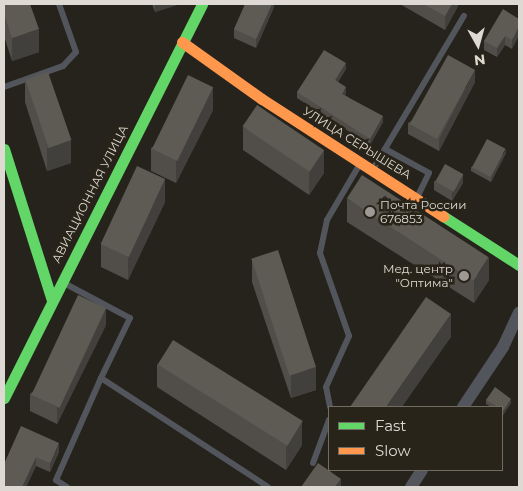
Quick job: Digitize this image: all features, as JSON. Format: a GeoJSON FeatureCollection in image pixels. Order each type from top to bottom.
{"type":"FeatureCollection","features":[{"type":"Feature","properties":{"kind":"street","name":"АВИАЦИОННАЯ УЛИЦА"},"geometry":{"type":"LineString","coordinates":[[4,398],[202,4]]}},
{"type":"Feature","properties":{"kind":"street","name":"УЛИЦА СЕРЫШЕВА"},"geometry":{"type":"LineString","coordinates":[[182,42],[262,99],[362,161],[519,265]]}},
{"type":"Feature","properties":{"kind":"street"},"geometry":{"type":"LineString","coordinates":[[4,149],[52,300]]}},
{"type":"Feature","properties":{"kind":"street"},"geometry":{"type":"LineString","coordinates":[[464,406],[503,347],[519,313]]}},
{"type":"Feature","properties":{"kind":"street"},"geometry":{"type":"LineString","coordinates":[[411,487],[421,471]]}},
{"type":"Feature","properties":{"kind":"lane"},"geometry":{"type":"LineString","coordinates":[[4,87],[63,66],[76,52],[59,4]]}},
{"type":"Feature","properties":{"kind":"lane"},"geometry":{"type":"LineString","coordinates":[[373,169],[464,16]]}},
{"type":"Feature","properties":{"kind":"lane"},"geometry":{"type":"LineString","coordinates":[[385,149],[430,173],[417,198]]}},
{"type":"Feature","properties":{"kind":"lane"},"geometry":{"type":"LineString","coordinates":[[330,406],[326,387],[349,336],[320,253],[326,220],[362,161]]}},
{"type":"Feature","properties":{"kind":"lane"},"geometry":{"type":"LineString","coordinates":[[61,282],[130,318],[56,480],[68,487]]}},
{"type":"Feature","properties":{"kind":"lane"},"geometry":{"type":"LineString","coordinates":[[101,378],[268,487]]}},
{"type":"Feature","properties":{"kind":"lane"},"geometry":{"type":"LineString","coordinates":[[313,463],[328,423]]}},
{"type":"Feature","properties":{"kind":"building"},"geometry":{"type":"Polygon","coordinates":[[[4,4],[30,4],[39,29],[12,38],[4,13],[4,4]]]}},
{"type":"Feature","properties":{"kind":"building"},"geometry":{"type":"Polygon","coordinates":[[[245,4],[272,4],[256,39],[234,29],[245,4]]]}},
{"type":"Feature","properties":{"kind":"building"},"geometry":{"type":"Polygon","coordinates":[[[423,4],[452,4],[445,16],[423,4]]]}},
{"type":"Feature","properties":{"kind":"building"},"geometry":{"type":"Polygon","coordinates":[[[503,9],[519,19],[519,27],[512,40],[505,36],[497,48],[484,41],[503,9]]]}},
{"type":"Feature","properties":{"kind":"building"},"geometry":{"type":"Polygon","coordinates":[[[324,50],[346,63],[335,80],[346,87],[342,94],[383,116],[370,139],[297,92],[324,50]]]}},
{"type":"Feature","properties":{"kind":"building"},"geometry":{"type":"Polygon","coordinates":[[[448,55],[475,70],[437,139],[410,124],[448,55]]]}},
{"type":"Feature","properties":{"kind":"building"},"geometry":{"type":"Polygon","coordinates":[[[48,72],[71,140],[49,148],[25,80],[48,72]]]}},
{"type":"Feature","properties":{"kind":"building"},"geometry":{"type":"Polygon","coordinates":[[[188,75],[213,87],[177,161],[152,149],[188,75]]]}},
{"type":"Feature","properties":{"kind":"building"},"geometry":{"type":"Polygon","coordinates":[[[257,105],[324,150],[310,172],[242,127],[257,105]]]}},
{"type":"Feature","properties":{"kind":"building"},"geometry":{"type":"Polygon","coordinates":[[[487,139],[506,149],[491,177],[472,167],[487,139]]]}},
{"type":"Feature","properties":{"kind":"building"},"geometry":{"type":"Polygon","coordinates":[[[445,164],[463,174],[454,192],[435,181],[445,164]]]}},
{"type":"Feature","properties":{"kind":"building"},"geometry":{"type":"Polygon","coordinates":[[[137,166],[165,179],[129,257],[101,244],[137,166]]]}},
{"type":"Feature","properties":{"kind":"building"},"geometry":{"type":"Polygon","coordinates":[[[362,175],[489,257],[473,281],[347,198],[362,175]]]}},
{"type":"Feature","properties":{"kind":"building"},"geometry":{"type":"Polygon","coordinates":[[[278,250],[316,367],[289,376],[251,259],[278,250]]]}},
{"type":"Feature","properties":{"kind":"building"},"geometry":{"type":"Polygon","coordinates":[[[78,295],[106,308],[60,408],[32,395],[78,295]]]}},
{"type":"Feature","properties":{"kind":"building"},"geometry":{"type":"Polygon","coordinates":[[[426,297],[451,314],[387,406],[351,406],[426,297]]]}},
{"type":"Feature","properties":{"kind":"building"},"geometry":{"type":"Polygon","coordinates":[[[173,340],[303,421],[287,446],[158,365],[173,340]]]}},
{"type":"Feature","properties":{"kind":"building"},"geometry":{"type":"Polygon","coordinates":[[[495,387],[511,399],[503,411],[503,406],[496,406],[486,400],[495,387]]]}},
{"type":"Feature","properties":{"kind":"building"},"geometry":{"type":"Polygon","coordinates":[[[21,426],[59,443],[50,463],[36,457],[22,487],[4,487],[4,464],[21,426]]]}},
{"type":"Feature","properties":{"kind":"building"},"geometry":{"type":"Polygon","coordinates":[[[318,463],[341,479],[335,487],[301,487],[318,463]]]}},
{"type":"Feature","properties":{"kind":"traffic: fast"},"geometry":{"type":"LineString","coordinates":[[4,398],[202,4]]}},
{"type":"Feature","properties":{"kind":"traffic: fast"},"geometry":{"type":"LineString","coordinates":[[4,149],[52,300]]}},
{"type":"Feature","properties":{"kind":"traffic: fast"},"geometry":{"type":"LineString","coordinates":[[443,216],[519,265]]}},
{"type":"Feature","properties":{"kind":"traffic: slow"},"geometry":{"type":"LineString","coordinates":[[182,42],[262,99],[443,216]]}},
{"type":"Feature","properties":{"kind":"place","name":"Почта России 676853"},"geometry":{"type":"Point","coordinates":[370,212]}},
{"type":"Feature","properties":{"kind":"place","name":"Мед. центр \"Оптима\""},"geometry":{"type":"Point","coordinates":[464,276]}}]}
